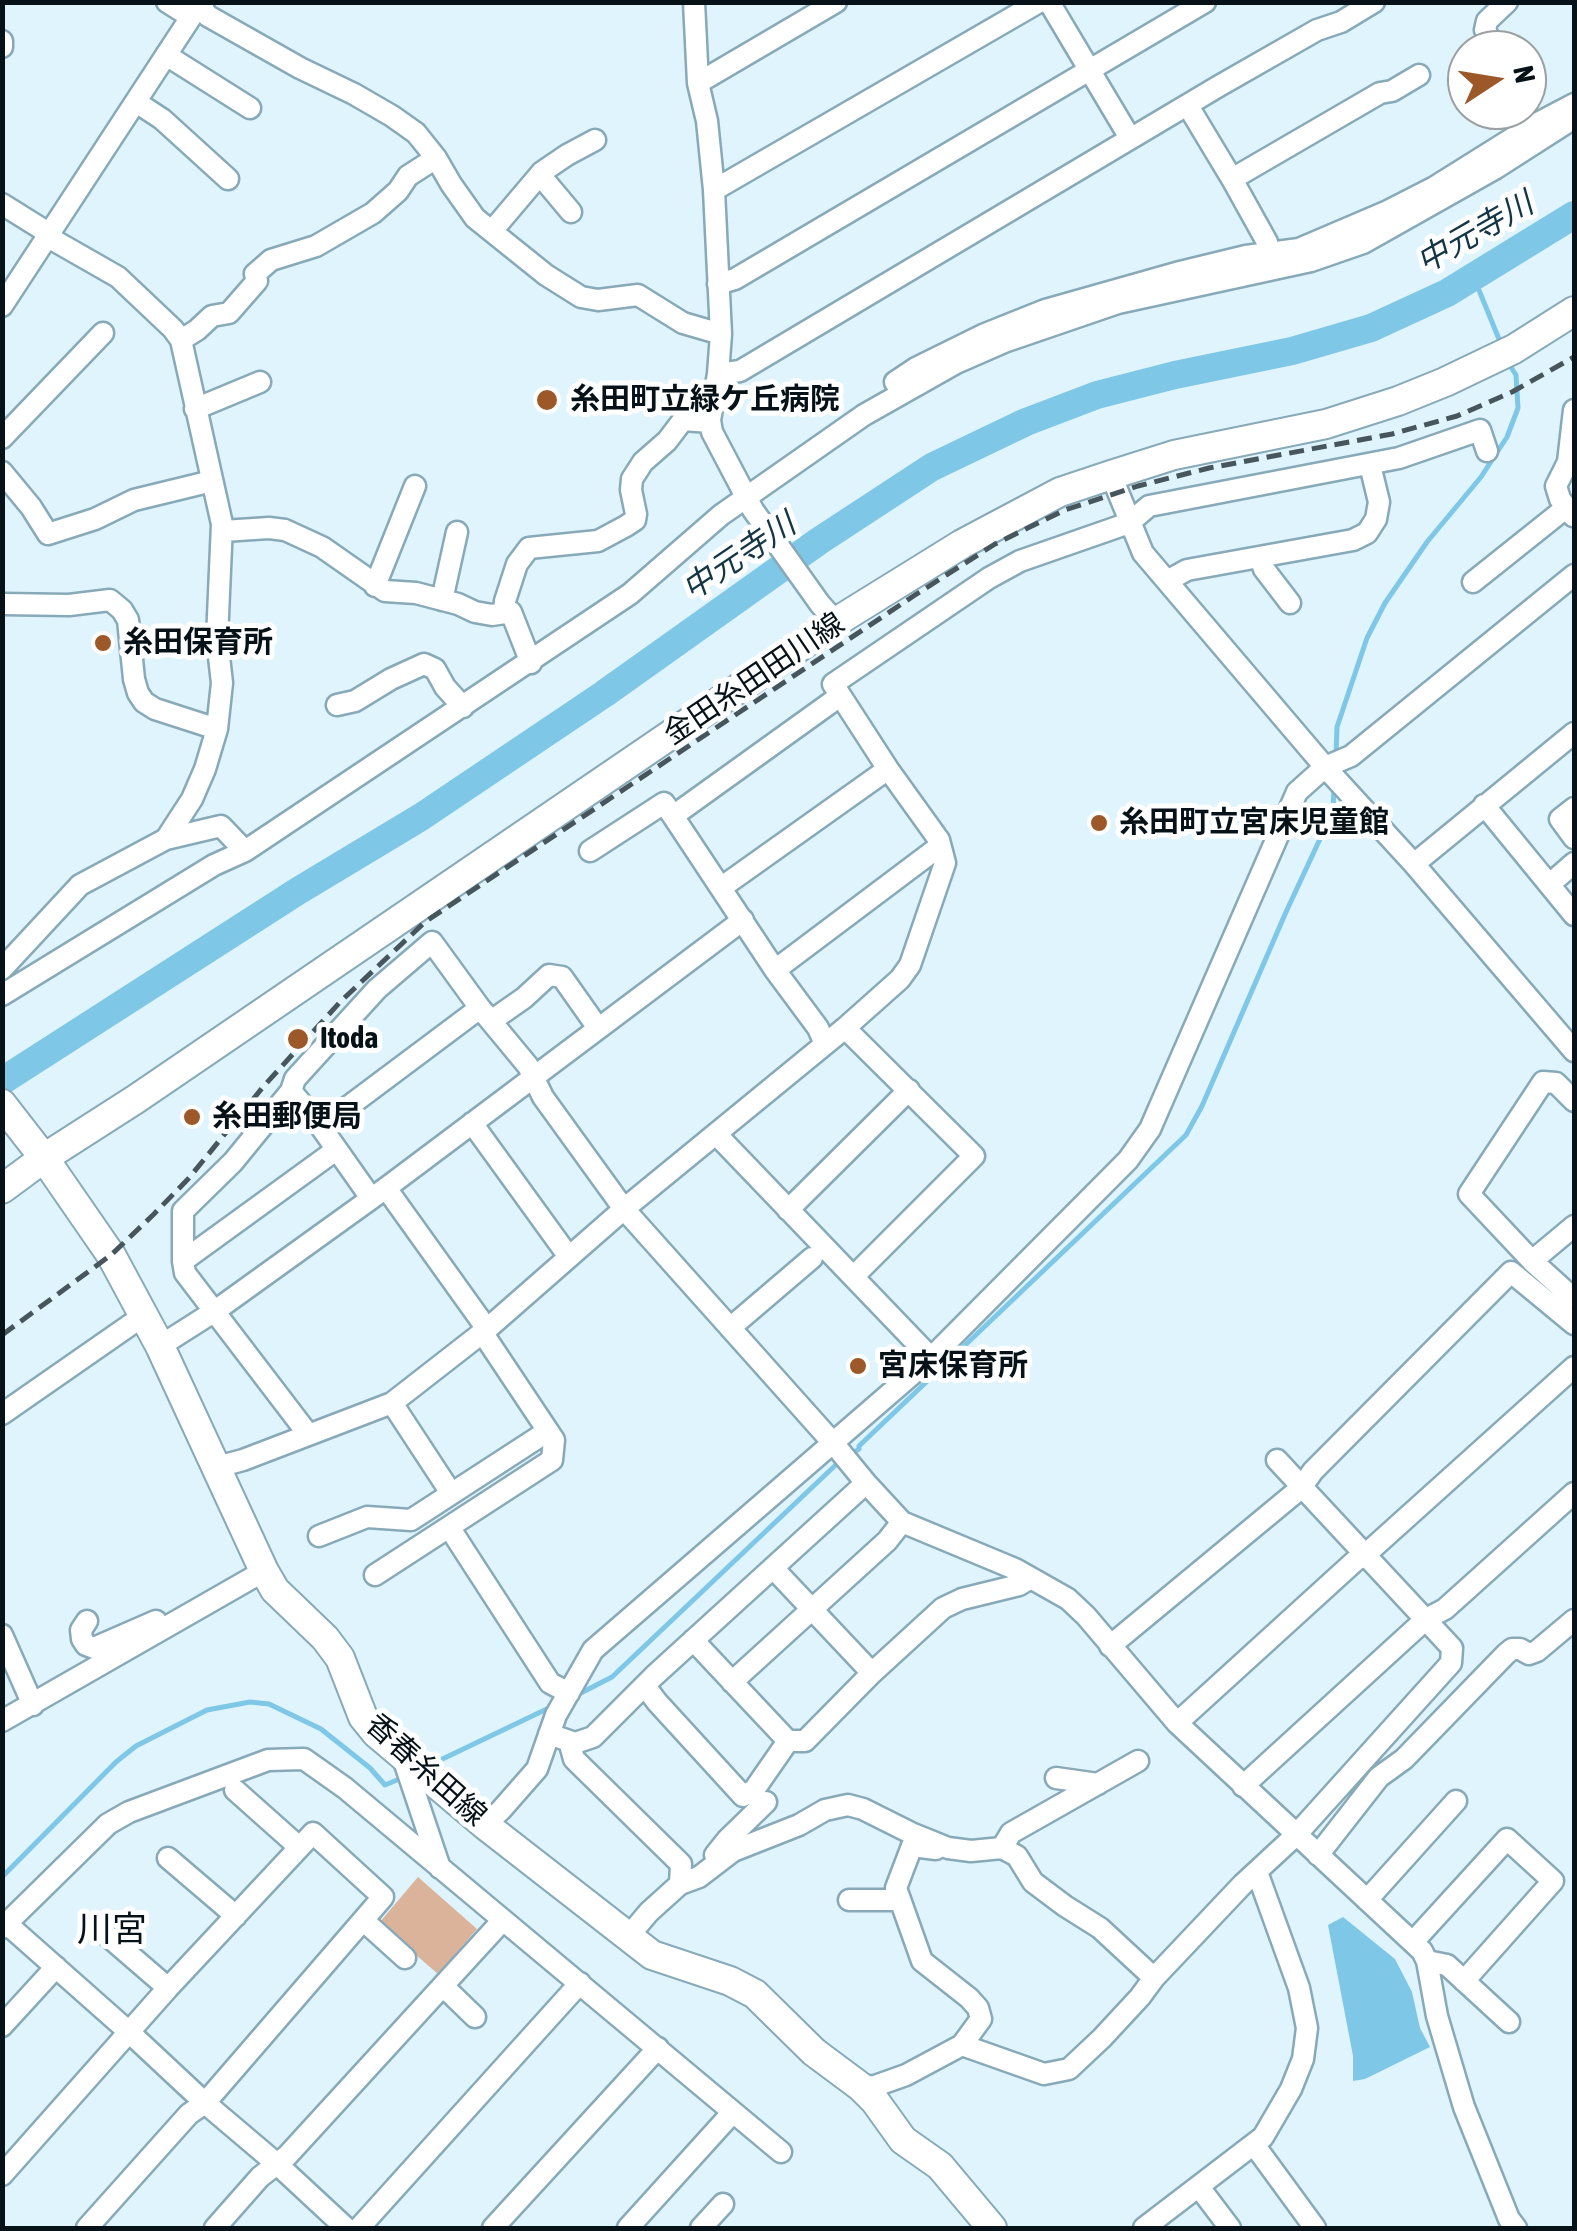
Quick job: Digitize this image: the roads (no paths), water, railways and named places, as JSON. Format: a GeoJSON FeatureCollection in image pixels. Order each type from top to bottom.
{"type":"FeatureCollection","features":[{"type":"Feature","properties":{"kind":"main road","name":"金田糸田田川線"},"geometry":{"type":"LineString","coordinates":[[2,1189],[39,1151],[184,1066],[828,613],[1060,492],[1174,456],[1326,424],[1398,401],[1514,349],[1574,311]]}},
{"type":"Feature","properties":{"kind":"main road","name":"香春糸田線"},"geometry":{"type":"LineString","coordinates":[[2,1104],[111,1255],[160,1346],[264,1571],[276,1590],[340,1658],[362,1718],[376,1734],[627,1938],[652,1955],[730,1981],[755,1994],[814,2052],[860,2086],[903,2140],[940,2166],[992,2228]]}},
{"type":"Feature","properties":{"kind":"street"},"geometry":{"type":"LineString","coordinates":[[167,2],[198,9],[392,116],[416,134],[436,158],[476,218],[546,275],[582,297],[598,300],[638,295],[683,323],[721,334]]}},
{"type":"Feature","properties":{"kind":"street"},"geometry":{"type":"LineString","coordinates":[[694,2],[698,83],[714,190],[721,334],[712,432],[750,503],[828,613]]}},
{"type":"Feature","properties":{"kind":"street"},"geometry":{"type":"LineString","coordinates":[[698,83],[836,2]]}},
{"type":"Feature","properties":{"kind":"street"},"geometry":{"type":"LineString","coordinates":[[714,190],[1039,2]]}},
{"type":"Feature","properties":{"kind":"street"},"geometry":{"type":"LineString","coordinates":[[1049,2],[1130,138]]}},
{"type":"Feature","properties":{"kind":"street"},"geometry":{"type":"LineString","coordinates":[[718,284],[735,279],[1206,2]]}},
{"type":"Feature","properties":{"kind":"street"},"geometry":{"type":"LineString","coordinates":[[718,374],[740,371],[1130,138],[1317,30],[1341,22],[1374,2]]}},
{"type":"Feature","properties":{"kind":"street"},"geometry":{"type":"LineString","coordinates":[[1485,30],[1487,22],[1507,2]]}},
{"type":"Feature","properties":{"kind":"street"},"geometry":{"type":"LineString","coordinates":[[2,306],[198,9]]}},
{"type":"Feature","properties":{"kind":"street"},"geometry":{"type":"LineString","coordinates":[[166,56],[250,108]]}},
{"type":"Feature","properties":{"kind":"street"},"geometry":{"type":"LineString","coordinates":[[1232,179],[1380,93],[1392,91],[1419,75]]}},
{"type":"Feature","properties":{"kind":"street"},"geometry":{"type":"LineString","coordinates":[[136,102],[162,120],[228,180]]}},
{"type":"Feature","properties":{"kind":"street"},"geometry":{"type":"LineString","coordinates":[[1547,112],[1574,104]]}},
{"type":"Feature","properties":{"kind":"street"},"geometry":{"type":"LineString","coordinates":[[1188,106],[1232,179],[1266,242],[1268,254]]}},
{"type":"Feature","properties":{"kind":"street"},"geometry":{"type":"LineString","coordinates":[[2,996],[214,865],[246,852],[463,708],[630,594],[721,514],[750,503],[864,415],[902,393],[1004,342],[1103,308],[1311,261],[1363,243],[1496,168],[1574,118]]}},
{"type":"Feature","properties":{"kind":"street"},"geometry":{"type":"LineString","coordinates":[[902,393],[895,382],[916,368],[1045,310],[1246,256],[1299,249],[1388,212],[1433,188],[1512,130]]}},
{"type":"Feature","properties":{"kind":"street"},"geometry":{"type":"LineString","coordinates":[[492,231],[540,175],[594,140]]}},
{"type":"Feature","properties":{"kind":"street"},"geometry":{"type":"LineString","coordinates":[[181,340],[212,316],[229,313],[257,281],[255,274],[271,260],[316,246],[373,213],[398,191],[408,176],[436,158]]}},
{"type":"Feature","properties":{"kind":"street"},"geometry":{"type":"LineString","coordinates":[[540,175],[571,212]]}},
{"type":"Feature","properties":{"kind":"street"},"geometry":{"type":"LineString","coordinates":[[2,204],[118,277],[181,340],[223,531],[216,639],[222,683],[217,729],[205,769],[192,799],[166,839]]}},
{"type":"Feature","properties":{"kind":"street"},"geometry":{"type":"LineString","coordinates":[[2,438],[103,333]]}},
{"type":"Feature","properties":{"kind":"street"},"geometry":{"type":"LineString","coordinates":[[195,409],[260,382]]}},
{"type":"Feature","properties":{"kind":"street"},"geometry":{"type":"LineString","coordinates":[[1472,582],[1570,512],[1556,486],[1568,462],[1574,410]]}},
{"type":"Feature","properties":{"kind":"street"},"geometry":{"type":"LineString","coordinates":[[504,613],[504,601],[517,564],[529,548],[598,540],[635,520],[632,479],[643,462],[683,420],[710,422]]}},
{"type":"Feature","properties":{"kind":"street"},"geometry":{"type":"LineString","coordinates":[[217,1467],[392,1402],[484,1331],[900,979],[910,965],[945,863],[938,840],[832,684],[989,578],[1020,562],[1129,523],[1149,506],[1399,458],[1480,430],[1487,451]]}},
{"type":"Feature","properties":{"kind":"street"},"geometry":{"type":"LineString","coordinates":[[1167,581],[1186,570],[1353,540],[1366,533],[1376,519],[1379,502],[1370,464]]}},
{"type":"Feature","properties":{"kind":"street"},"geometry":{"type":"LineString","coordinates":[[2,472],[48,534],[95,519],[134,500],[212,481]]}},
{"type":"Feature","properties":{"kind":"street"},"geometry":{"type":"LineString","coordinates":[[1111,475],[1143,553],[1574,1051]]}},
{"type":"Feature","properties":{"kind":"street"},"geometry":{"type":"LineString","coordinates":[[376,586],[416,486]]}},
{"type":"Feature","properties":{"kind":"street"},"geometry":{"type":"LineString","coordinates":[[223,531],[285,530],[322,547],[386,592],[416,593],[492,615],[511,612],[531,662]]}},
{"type":"Feature","properties":{"kind":"street"},"geometry":{"type":"LineString","coordinates":[[442,600],[457,532]]}},
{"type":"Feature","properties":{"kind":"street"},"geometry":{"type":"LineString","coordinates":[[1260,556],[1264,569],[1290,603]]}},
{"type":"Feature","properties":{"kind":"street"},"geometry":{"type":"LineString","coordinates":[[689,1880],[681,1864],[574,1759],[559,1737],[556,1715],[593,1650],[931,1358],[1128,1160],[1150,1128],[1297,792],[1324,766],[1352,756],[1574,575]]}},
{"type":"Feature","properties":{"kind":"street"},"geometry":{"type":"LineString","coordinates":[[2,604],[110,600],[128,620],[134,679],[144,702],[217,729]]}},
{"type":"Feature","properties":{"kind":"street"},"geometry":{"type":"LineString","coordinates":[[337,705],[355,701],[424,664],[435,669],[463,708]]}},
{"type":"Feature","properties":{"kind":"street"},"geometry":{"type":"LineString","coordinates":[[673,816],[840,696]]}},
{"type":"Feature","properties":{"kind":"street"},"geometry":{"type":"LineString","coordinates":[[1414,864],[1574,733]]}},
{"type":"Feature","properties":{"kind":"street"},"geometry":{"type":"LineString","coordinates":[[722,888],[888,770]]}},
{"type":"Feature","properties":{"kind":"street"},"geometry":{"type":"LineString","coordinates":[[590,851],[664,803],[818,1028],[825,1044]]}},
{"type":"Feature","properties":{"kind":"street"},"geometry":{"type":"LineString","coordinates":[[1484,805],[1574,914]]}},
{"type":"Feature","properties":{"kind":"street"},"geometry":{"type":"LineString","coordinates":[[1574,808],[1560,820],[1574,838]]}},
{"type":"Feature","properties":{"kind":"street"},"geometry":{"type":"LineString","coordinates":[[2,969],[80,885],[166,839],[221,826],[246,852]]}},
{"type":"Feature","properties":{"kind":"street"},"geometry":{"type":"LineString","coordinates":[[775,970],[940,846]]}},
{"type":"Feature","properties":{"kind":"street"},"geometry":{"type":"LineString","coordinates":[[1550,884],[1574,863]]}},
{"type":"Feature","properties":{"kind":"street"},"geometry":{"type":"LineString","coordinates":[[160,1346],[378,1193],[743,920]]}},
{"type":"Feature","properties":{"kind":"street"},"geometry":{"type":"LineString","coordinates":[[308,1434],[185,1273],[184,1211],[233,1162],[291,1091],[295,1079],[377,989],[432,942],[528,1066],[543,1097],[624,1209],[902,1522],[1016,1568],[1068,1599],[1177,1722],[1422,1951],[1464,2107],[1516,2228]]}},
{"type":"Feature","properties":{"kind":"street"},"geometry":{"type":"LineString","coordinates":[[321,1127],[486,1015],[524,998],[548,975],[562,976],[598,1028]]}},
{"type":"Feature","properties":{"kind":"street"},"geometry":{"type":"LineString","coordinates":[[845,1028],[974,1156],[853,1277]]}},
{"type":"Feature","properties":{"kind":"street"},"geometry":{"type":"LineString","coordinates":[[1574,1101],[1556,1083],[1543,1082],[1469,1194],[1574,1299]]}},
{"type":"Feature","properties":{"kind":"street"},"geometry":{"type":"LineString","coordinates":[[788,1210],[909,1090]]}},
{"type":"Feature","properties":{"kind":"street"},"geometry":{"type":"LineString","coordinates":[[291,1091],[336,1150],[378,1193],[484,1331],[554,1440],[552,1460],[375,1575]]}},
{"type":"Feature","properties":{"kind":"street"},"geometry":{"type":"LineString","coordinates":[[472,1124],[569,1257]]}},
{"type":"Feature","properties":{"kind":"street"},"geometry":{"type":"LineString","coordinates":[[716,1134],[931,1358]]}},
{"type":"Feature","properties":{"kind":"street"},"geometry":{"type":"LineString","coordinates":[[184,1261],[336,1150]]}},
{"type":"Feature","properties":{"kind":"street"},"geometry":{"type":"LineString","coordinates":[[1532,1261],[1574,1226]]}},
{"type":"Feature","properties":{"kind":"street"},"geometry":{"type":"LineString","coordinates":[[730,1328],[812,1258]]}},
{"type":"Feature","properties":{"kind":"street"},"geometry":{"type":"LineString","coordinates":[[1110,1646],[1302,1488],[1313,1471],[1510,1272],[1574,1324]]}},
{"type":"Feature","properties":{"kind":"street"},"geometry":{"type":"LineString","coordinates":[[2,1414],[143,1316]]}},
{"type":"Feature","properties":{"kind":"street"},"geometry":{"type":"LineString","coordinates":[[1177,1722],[1574,1367]]}},
{"type":"Feature","properties":{"kind":"street"},"geometry":{"type":"LineString","coordinates":[[392,1402],[451,1494]]}},
{"type":"Feature","properties":{"kind":"street"},"geometry":{"type":"LineString","coordinates":[[319,1536],[367,1517],[411,1520],[548,1431]]}},
{"type":"Feature","properties":{"kind":"street"},"geometry":{"type":"LineString","coordinates":[[962,2045],[1044,2074],[1068,2069],[1296,1834],[1451,1663],[1452,1648],[1277,1460]]}},
{"type":"Feature","properties":{"kind":"street"},"geometry":{"type":"LineString","coordinates":[[559,1737],[576,1743],[593,1738],[866,1484]]}},
{"type":"Feature","properties":{"kind":"street"},"geometry":{"type":"LineString","coordinates":[[1243,1786],[1426,1619],[1445,1609],[1574,1493]]}},
{"type":"Feature","properties":{"kind":"street"},"geometry":{"type":"LineString","coordinates":[[732,1682],[902,1522]]}},
{"type":"Feature","properties":{"kind":"street"},"geometry":{"type":"LineString","coordinates":[[449,1527],[550,1683],[569,1693]]}},
{"type":"Feature","properties":{"kind":"street"},"geometry":{"type":"LineString","coordinates":[[773,1568],[872,1673]]}},
{"type":"Feature","properties":{"kind":"street"},"geometry":{"type":"LineString","coordinates":[[2,1721],[264,1571]]}},
{"type":"Feature","properties":{"kind":"street"},"geometry":{"type":"LineString","coordinates":[[694,1640],[788,1741],[805,1742],[943,1608],[1031,1578]]}},
{"type":"Feature","properties":{"kind":"street"},"geometry":{"type":"LineString","coordinates":[[87,1620],[80,1630],[82,1639],[94,1648],[172,1614],[187,1616]]}},
{"type":"Feature","properties":{"kind":"street"},"geometry":{"type":"LineString","coordinates":[[1318,1856],[1379,1777],[1404,1760],[1506,1654],[1512,1649],[1528,1654],[1538,1652],[1574,1620]]}},
{"type":"Feature","properties":{"kind":"street"},"geometry":{"type":"LineString","coordinates":[[2,1635],[33,1704]]}},
{"type":"Feature","properties":{"kind":"street"},"geometry":{"type":"LineString","coordinates":[[645,1686],[743,1796],[754,1790],[788,1741]]}},
{"type":"Feature","properties":{"kind":"street"},"geometry":{"type":"LineString","coordinates":[[485,1825],[559,1737]]}},
{"type":"Feature","properties":{"kind":"street"},"geometry":{"type":"LineString","coordinates":[[402,1755],[440,1870]]}},
{"type":"Feature","properties":{"kind":"street"},"geometry":{"type":"LineString","coordinates":[[346,2228],[130,2032],[4,1926],[108,1824],[129,1812],[268,1760],[304,1758],[345,1788],[781,2152]]}},
{"type":"Feature","properties":{"kind":"street"},"geometry":{"type":"LineString","coordinates":[[1002,1848],[1011,1833],[1138,1761]]}},
{"type":"Feature","properties":{"kind":"street"},"geometry":{"type":"LineString","coordinates":[[1056,1778],[1098,1784]]}},
{"type":"Feature","properties":{"kind":"street"},"geometry":{"type":"LineString","coordinates":[[235,1790],[300,1847]]}},
{"type":"Feature","properties":{"kind":"street"},"geometry":{"type":"LineString","coordinates":[[1367,1900],[1456,1801]]}},
{"type":"Feature","properties":{"kind":"street"},"geometry":{"type":"LineString","coordinates":[[689,1880],[766,1802]]}},
{"type":"Feature","properties":{"kind":"street"},"geometry":{"type":"LineString","coordinates":[[627,1938],[648,1912],[733,1851],[826,1810],[848,1805],[863,1809],[948,1848]]}},
{"type":"Feature","properties":{"kind":"street"},"geometry":{"type":"LineString","coordinates":[[2,2175],[168,1988],[314,1833],[384,1897],[87,2228]]}},
{"type":"Feature","properties":{"kind":"street"},"geometry":{"type":"LineString","coordinates":[[1413,1942],[1507,1838],[1553,1881],[1464,1981]]}},
{"type":"Feature","properties":{"kind":"street"},"geometry":{"type":"LineString","coordinates":[[860,2086],[875,2086],[906,2075],[962,2045],[981,2019],[978,2008],[968,1998],[922,1961],[896,1888],[912,1846],[971,1851],[1002,1848],[1018,1856],[1032,1882],[1100,1928],[1154,1978]]}},
{"type":"Feature","properties":{"kind":"street"},"geometry":{"type":"LineString","coordinates":[[168,1858],[236,1916]]}},
{"type":"Feature","properties":{"kind":"street"},"geometry":{"type":"LineString","coordinates":[[1144,2228],[1263,2138],[1303,2059],[1306,2028],[1298,1988],[1257,1872]]}},
{"type":"Feature","properties":{"kind":"street"},"geometry":{"type":"LineString","coordinates":[[850,1900],[900,1900]]}},
{"type":"Feature","properties":{"kind":"street"},"geometry":{"type":"LineString","coordinates":[[214,2228],[260,2177],[287,2156],[503,1920]]}},
{"type":"Feature","properties":{"kind":"street"},"geometry":{"type":"LineString","coordinates":[[364,1921],[405,1958]]}},
{"type":"Feature","properties":{"kind":"street"},"geometry":{"type":"LineString","coordinates":[[102,1931],[168,1988]]}},
{"type":"Feature","properties":{"kind":"street"},"geometry":{"type":"LineString","coordinates":[[1427,1960],[1446,1965],[1509,2022]]}},
{"type":"Feature","properties":{"kind":"street"},"geometry":{"type":"LineString","coordinates":[[2,2026],[56,1967]]}},
{"type":"Feature","properties":{"kind":"street"},"geometry":{"type":"LineString","coordinates":[[359,2228],[580,1983]]}},
{"type":"Feature","properties":{"kind":"street"},"geometry":{"type":"LineString","coordinates":[[442,1986],[475,2016]]}},
{"type":"Feature","properties":{"kind":"street"},"geometry":{"type":"LineString","coordinates":[[493,2228],[658,2048]]}},
{"type":"Feature","properties":{"kind":"street"},"geometry":{"type":"LineString","coordinates":[[640,2224],[733,2112]]}},
{"type":"Feature","properties":{"kind":"street"},"geometry":{"type":"LineString","coordinates":[[1255,2146],[1315,2228]]}},
{"type":"Feature","properties":{"kind":"street"},"geometry":{"type":"LineString","coordinates":[[1199,2187],[1230,2228]]}},
{"type":"Feature","properties":{"kind":"street"},"geometry":{"type":"LineString","coordinates":[[701,2228],[723,2204]]}},
{"type":"Feature","properties":{"kind":"water"},"geometry":{"type":"Polygon","coordinates":[[[1343,1917],[1395,1959],[1412,1992],[1420,2028],[1430,2047],[1365,2079],[1353,2081],[1353,2056],[1328,1925],[1343,1917]]]}},
{"type":"Feature","properties":{"kind":"waterway","name":"中元寺川"},"geometry":{"type":"LineString","coordinates":[[2,1081],[421,817],[932,467],[1026,422],[1097,395],[1292,351],[1371,328],[1447,293],[1574,215]]}},
{"type":"Feature","properties":{"kind":"waterway"},"geometry":{"type":"LineString","coordinates":[[1474,278],[1501,344]]}},
{"type":"Feature","properties":{"kind":"waterway"},"geometry":{"type":"LineString","coordinates":[[1336,755],[1337,727],[1367,638],[1385,603],[1507,437],[1518,408],[1516,375],[1509,364]]}},
{"type":"Feature","properties":{"kind":"waterway"},"geometry":{"type":"LineString","coordinates":[[851,1454],[1186,1135],[1333,811],[1334,785]]}},
{"type":"Feature","properties":{"kind":"waterway"},"geometry":{"type":"LineString","coordinates":[[575,1696],[612,1677],[842,1459]]}},
{"type":"Feature","properties":{"kind":"waterway"},"geometry":{"type":"LineString","coordinates":[[2,1877],[116,1762],[136,1746],[207,1710],[250,1702],[269,1704],[321,1729],[385,1785],[402,1778]]}},
{"type":"Feature","properties":{"kind":"waterway"},"geometry":{"type":"LineString","coordinates":[[430,1765],[551,1707]]}},
{"type":"Feature","properties":{"kind":"railway"},"geometry":{"type":"LineString","coordinates":[[2,1335],[111,1255],[154,1214],[341,1001],[425,922],[995,544],[1065,510],[1138,486],[1209,468],[1392,434],[1457,416],[1512,392],[1574,357]]}},
{"type":"Feature","properties":{"kind":"place","name":"糸田町立緑ケ丘病院"},"geometry":{"type":"Point","coordinates":[547,400]}},
{"type":"Feature","properties":{"kind":"place","name":"糸田保育所"},"geometry":{"type":"Point","coordinates":[103,643]}},
{"type":"Feature","properties":{"kind":"place","name":"糸田町立宮床児童館"},"geometry":{"type":"Point","coordinates":[1099,823]}},
{"type":"Feature","properties":{"kind":"place","name":"Itoda"},"geometry":{"type":"Point","coordinates":[298,1039]}},
{"type":"Feature","properties":{"kind":"place","name":"糸田郵便局"},"geometry":{"type":"Point","coordinates":[192,1117]}},
{"type":"Feature","properties":{"kind":"place","name":"宮床保育所"},"geometry":{"type":"Point","coordinates":[858,1366]}},
{"type":"Feature","properties":{"kind":"district","name":"川宮"},"geometry":{"type":"Point","coordinates":[112,1930]}}]}
